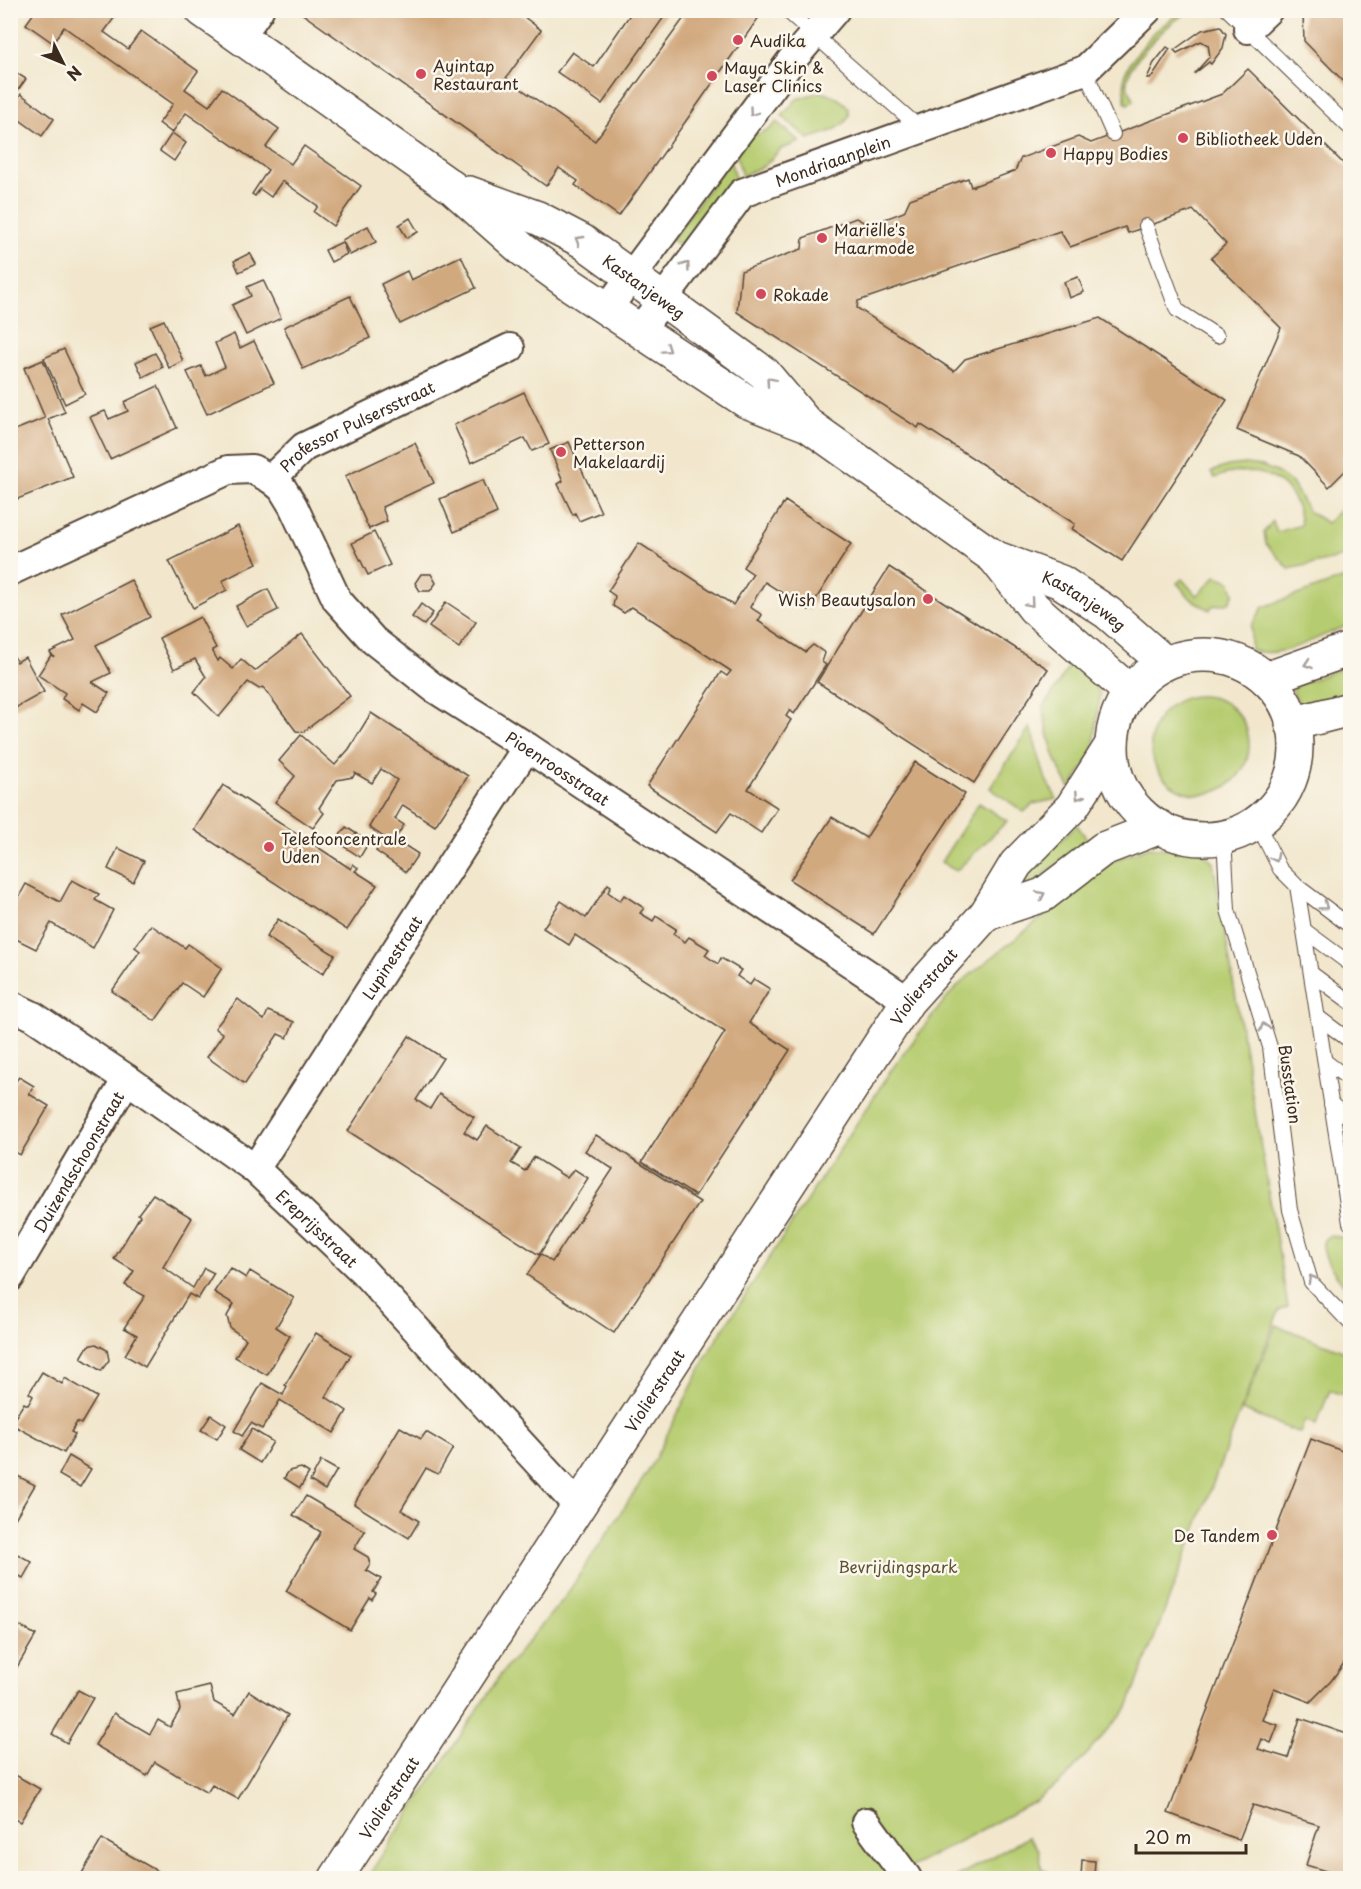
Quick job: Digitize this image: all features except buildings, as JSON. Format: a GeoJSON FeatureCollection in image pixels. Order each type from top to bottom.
{"type":"FeatureCollection","features":[{"type":"Feature","properties":{"kind":"street","name":"Kastanjeweg"},"geometry":{"type":"LineString","coordinates":[[202,10],[453,188],[523,250],[607,309],[746,401],[808,425],[994,557],[1061,582],[1108,613],[1165,663]]}},
{"type":"Feature","properties":{"kind":"street"},"geometry":{"type":"LineString","coordinates":[[240,37],[259,10]]}},
{"type":"Feature","properties":{"kind":"street"},"geometry":{"type":"LineString","coordinates":[[607,309],[791,61],[835,10]]}},
{"type":"Feature","properties":{"kind":"street","name":"Mondriaanplein"},"geometry":{"type":"LineString","coordinates":[[640,330],[662,297],[742,193],[1085,70],[1147,10]]}},
{"type":"Feature","properties":{"kind":"street","name":"Kastanjeweg"},"geometry":{"type":"LineString","coordinates":[[453,188],[538,218],[582,241],[764,373],[808,425]]}},
{"type":"Feature","properties":{"kind":"street","name":"Professor Pulsersstraat"},"geometry":{"type":"LineString","coordinates":[[10,571],[228,470],[252,469],[271,478],[304,447],[510,348]]}},
{"type":"Feature","properties":{"kind":"street","name":"Pioenroosstraat"},"geometry":{"type":"LineString","coordinates":[[271,478],[282,488],[293,506],[337,600],[373,640],[434,688],[527,747],[908,1001]]}},
{"type":"Feature","properties":{"kind":"street","name":"Kastanjeweg"},"geometry":{"type":"LineString","coordinates":[[994,557],[1034,608],[1130,691]]}},
{"type":"Feature","properties":{"kind":"street"},"geometry":{"type":"LineString","coordinates":[[1266,679],[1350,650]]}},
{"type":"Feature","properties":{"kind":"street"},"geometry":{"type":"LineString","coordinates":[[1198,654],[1240,662],[1266,679],[1278,693],[1292,724],[1294,747],[1291,773],[1280,801],[1258,825],[1209,840],[1175,834],[1149,821],[1129,801],[1115,774],[1111,746],[1113,727],[1130,691],[1146,674],[1165,663],[1198,654]]}},
{"type":"Feature","properties":{"kind":"street"},"geometry":{"type":"LineString","coordinates":[[1292,724],[1350,709]]}},
{"type":"Feature","properties":{"kind":"street","name":"Violierstraat"},"geometry":{"type":"LineString","coordinates":[[336,1878],[576,1505],[908,1001],[986,914],[1016,864],[1072,807],[1111,746]]}},
{"type":"Feature","properties":{"kind":"street","name":"Lupinestraat"},"geometry":{"type":"LineString","coordinates":[[255,1169],[527,747]]}},
{"type":"Feature","properties":{"kind":"street","name":"Violierstraat"},"geometry":{"type":"LineString","coordinates":[[986,914],[1043,895],[1103,849],[1160,827]]}},
{"type":"Feature","properties":{"kind":"street","name":"Ereprijsstraat"},"geometry":{"type":"LineString","coordinates":[[10,1005],[33,1016],[255,1169],[363,1270],[576,1505]]}},
{"type":"Feature","properties":{"kind":"street","name":"Duizendschoonstraat"},"geometry":{"type":"LineString","coordinates":[[10,1277],[127,1079]]}},
{"type":"Feature","properties":{"kind":"street"},"geometry":{"type":"LineString","coordinates":[[866,1822],[907,1878]]}},
{"type":"Feature","properties":{"kind":"lane"},"geometry":{"type":"LineString","coordinates":[[786,10],[815,33],[922,130]]}},
{"type":"Feature","properties":{"kind":"lane"},"geometry":{"type":"LineString","coordinates":[[1248,17],[1350,128]]}},
{"type":"Feature","properties":{"kind":"lane"},"geometry":{"type":"LineString","coordinates":[[1085,70],[1113,134]]}},
{"type":"Feature","properties":{"kind":"lane"},"geometry":{"type":"LineString","coordinates":[[1146,226],[1177,310],[1217,336]]}},
{"type":"Feature","properties":{"kind":"lane"},"geometry":{"type":"LineString","coordinates":[[1258,825],[1280,869],[1297,886],[1350,926]]}},
{"type":"Feature","properties":{"kind":"lane","name":"Busstation"},"geometry":{"type":"LineString","coordinates":[[1224,837],[1228,910],[1270,1047],[1290,1210],[1311,1282],[1350,1323]]}},
{"type":"Feature","properties":{"kind":"lane"},"geometry":{"type":"LineString","coordinates":[[1297,886],[1338,1148],[1348,1193],[1350,1223]]}},
{"type":"Feature","properties":{"kind":"lane"},"geometry":{"type":"LineString","coordinates":[[1304,930],[1350,964]]}},
{"type":"Feature","properties":{"kind":"lane"},"geometry":{"type":"LineString","coordinates":[[1311,973],[1350,1002]]}},
{"type":"Feature","properties":{"kind":"lane"},"geometry":{"type":"LineString","coordinates":[[1318,1017],[1350,1041]]}},
{"type":"Feature","properties":{"kind":"lane"},"geometry":{"type":"LineString","coordinates":[[1324,1061],[1350,1080]]}},
{"type":"Feature","properties":{"kind":"lane"},"geometry":{"type":"LineString","coordinates":[[1331,1104],[1350,1118]]}},
{"type":"Feature","properties":{"kind":"lane"},"geometry":{"type":"LineString","coordinates":[[1338,1148],[1350,1157]]}},
{"type":"Feature","properties":{"kind":"green space"},"geometry":{"type":"Polygon","coordinates":[[[1217,11],[1189,13],[1162,31],[1135,63],[1127,81],[1134,101],[1128,104],[1125,102],[1124,76],[1130,63],[1153,33],[1180,12],[1217,11]]]}},
{"type":"Feature","properties":{"kind":"green space"},"geometry":{"type":"Polygon","coordinates":[[[820,92],[832,95],[843,102],[848,107],[848,118],[836,129],[808,139],[782,116],[797,99],[820,92]]]}},
{"type":"Feature","properties":{"kind":"green space"},"geometry":{"type":"Polygon","coordinates":[[[777,122],[800,142],[781,149],[764,166],[742,176],[736,154],[749,138],[771,128],[777,122]]]}},
{"type":"Feature","properties":{"kind":"green space"},"geometry":{"type":"Polygon","coordinates":[[[730,159],[736,182],[686,250],[672,240],[730,159]]]}},
{"type":"Feature","properties":{"kind":"green space"},"geometry":{"type":"Polygon","coordinates":[[[1245,464],[1262,466],[1292,483],[1309,512],[1327,523],[1350,500],[1350,556],[1289,569],[1266,544],[1264,532],[1273,521],[1277,532],[1301,525],[1292,495],[1283,485],[1259,473],[1230,473],[1215,478],[1211,472],[1228,466],[1245,464]]]}},
{"type":"Feature","properties":{"kind":"green space"},"geometry":{"type":"Polygon","coordinates":[[[1216,576],[1230,581],[1234,593],[1229,603],[1212,606],[1210,610],[1192,600],[1177,583],[1182,579],[1197,596],[1216,576]]]}},
{"type":"Feature","properties":{"kind":"green space"},"geometry":{"type":"Polygon","coordinates":[[[1350,576],[1350,625],[1288,649],[1275,652],[1251,650],[1251,626],[1263,607],[1350,576]]]}},
{"type":"Feature","properties":{"kind":"green space"},"geometry":{"type":"Polygon","coordinates":[[[1073,660],[1088,673],[1100,694],[1093,754],[1070,788],[1052,750],[1043,708],[1073,660]]]}},
{"type":"Feature","properties":{"kind":"green space"},"geometry":{"type":"Polygon","coordinates":[[[1350,665],[1350,694],[1301,708],[1293,692],[1295,686],[1350,665]]]}},
{"type":"Feature","properties":{"kind":"green space"},"geometry":{"type":"Polygon","coordinates":[[[1200,696],[1219,699],[1235,710],[1246,726],[1249,745],[1246,764],[1235,780],[1219,791],[1200,794],[1181,791],[1165,780],[1154,764],[1151,745],[1154,726],[1165,710],[1181,699],[1200,696]]]}},
{"type":"Feature","properties":{"kind":"green space"},"geometry":{"type":"Polygon","coordinates":[[[1030,727],[1046,780],[1057,799],[1033,804],[1024,812],[990,788],[1030,727]]]}},
{"type":"Feature","properties":{"kind":"green space"},"geometry":{"type":"Polygon","coordinates":[[[979,803],[1007,821],[956,871],[941,862],[979,803]]]}},
{"type":"Feature","properties":{"kind":"green space"},"geometry":{"type":"Polygon","coordinates":[[[1077,825],[1089,842],[1028,886],[1020,878],[1077,825]]]}},
{"type":"Feature","properties":{"kind":"green space","name":"Bevrijdingspark"},"geometry":{"type":"Polygon","coordinates":[[[1149,847],[1202,852],[1213,862],[1288,1307],[1279,1310],[1128,1707],[1066,1778],[1034,1802],[890,1878],[367,1878],[501,1674],[565,1597],[649,1470],[711,1348],[892,1069],[947,997],[965,979],[1114,860],[1149,847]]]}},
{"type":"Feature","properties":{"kind":"green space"},"geometry":{"type":"Polygon","coordinates":[[[1329,1236],[1341,1237],[1350,1245],[1350,1293],[1325,1256],[1323,1242],[1329,1236]]]}},
{"type":"Feature","properties":{"kind":"green space"},"geometry":{"type":"Polygon","coordinates":[[[1276,1325],[1350,1354],[1350,1398],[1330,1390],[1316,1425],[1305,1420],[1300,1433],[1242,1410],[1276,1325]]]}},
{"type":"Feature","properties":{"kind":"green space"},"geometry":{"type":"Polygon","coordinates":[[[1028,1837],[1039,1850],[1042,1869],[1052,1874],[1054,1878],[954,1878],[1028,1837]]]}},
{"type":"Feature","properties":{"kind":"place","name":"Audika"},"geometry":{"type":"Point","coordinates":[738,40]}},
{"type":"Feature","properties":{"kind":"place","name":"Ayintap Restaurant"},"geometry":{"type":"Point","coordinates":[421,74]}},
{"type":"Feature","properties":{"kind":"place","name":"Maya Skin & Laser Clinics"},"geometry":{"type":"Point","coordinates":[712,76]}},
{"type":"Feature","properties":{"kind":"place","name":"Bibliotheek Uden"},"geometry":{"type":"Point","coordinates":[1183,138]}},
{"type":"Feature","properties":{"kind":"place","name":"Happy Bodies"},"geometry":{"type":"Point","coordinates":[1051,153]}},
{"type":"Feature","properties":{"kind":"place","name":"Mariëlle's Haarmode"},"geometry":{"type":"Point","coordinates":[822,238]}},
{"type":"Feature","properties":{"kind":"place","name":"Rokade"},"geometry":{"type":"Point","coordinates":[761,294]}},
{"type":"Feature","properties":{"kind":"place","name":"Petterson Makelaardij"},"geometry":{"type":"Point","coordinates":[561,452]}},
{"type":"Feature","properties":{"kind":"place","name":"Wish Beautysalon"},"geometry":{"type":"Point","coordinates":[928,599]}},
{"type":"Feature","properties":{"kind":"place","name":"Telefooncentrale Uden"},"geometry":{"type":"Point","coordinates":[269,847]}},
{"type":"Feature","properties":{"kind":"place","name":"De Tandem"},"geometry":{"type":"Point","coordinates":[1272,1535]}}]}
